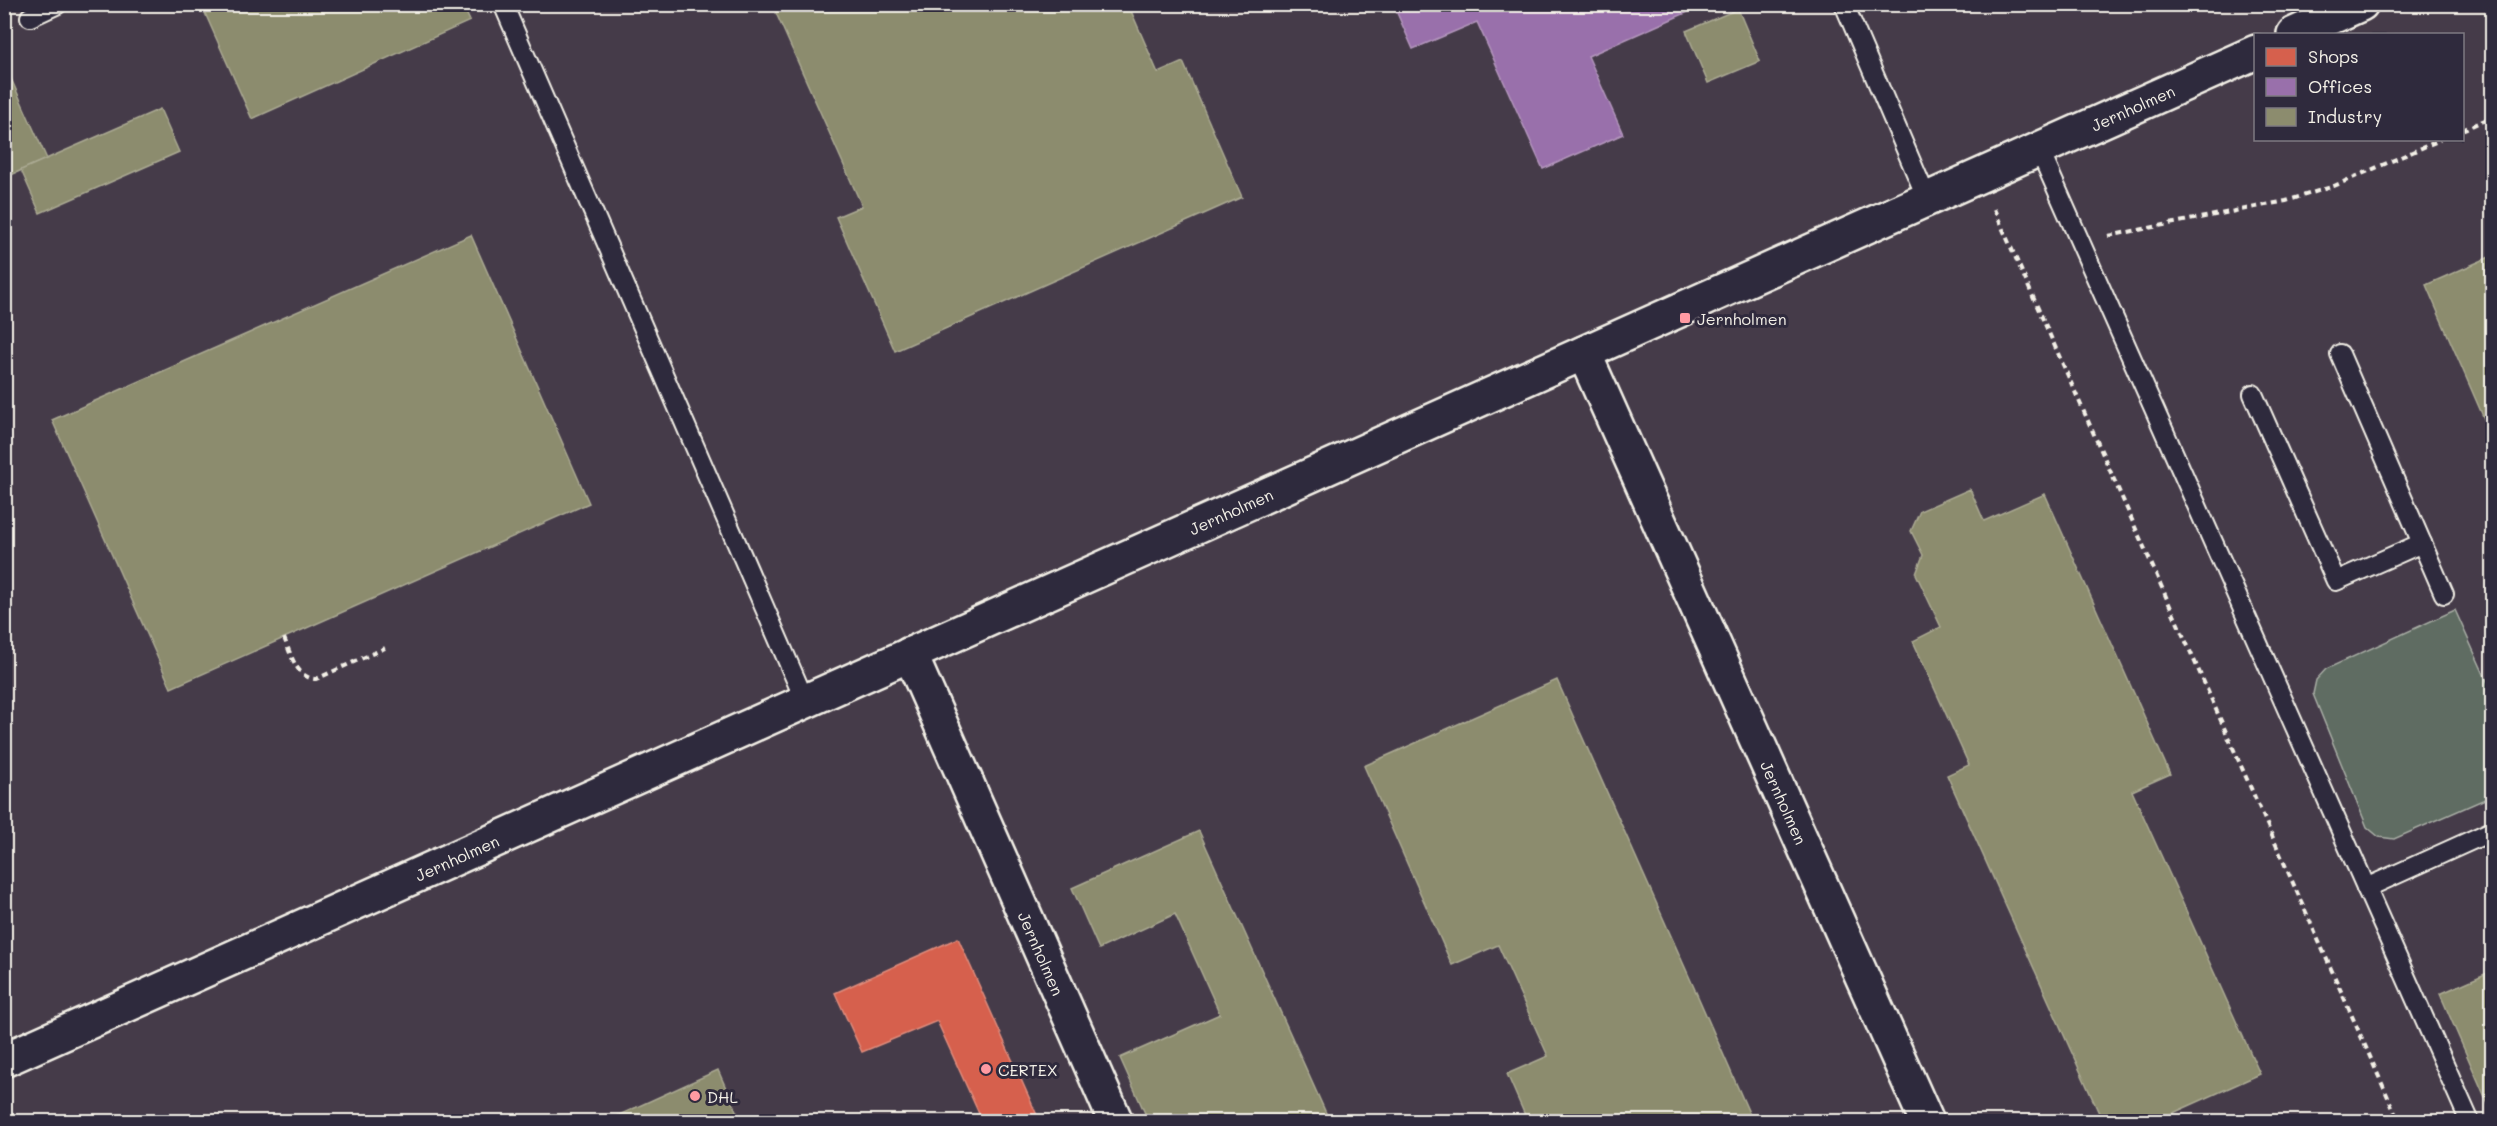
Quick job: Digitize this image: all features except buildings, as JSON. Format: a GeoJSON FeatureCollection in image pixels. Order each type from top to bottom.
{"type":"FeatureCollection","features":[{"type":"Feature","properties":{"kind":"street"},"geometry":{"type":"LineString","coordinates":[[2296,33],[2361,4]]}},
{"type":"Feature","properties":{"kind":"street","name":"Jernholmen"},"geometry":{"type":"LineString","coordinates":[[4,1060],[2254,53]]}},
{"type":"Feature","properties":{"kind":"street","name":"Jernholmen"},"geometry":{"type":"LineString","coordinates":[[1584,353],[1927,1122]]}},
{"type":"Feature","properties":{"kind":"street","name":"Jernholmen"},"geometry":{"type":"LineString","coordinates":[[910,654],[1116,1122]]}},
{"type":"Feature","properties":{"kind":"lane"},"geometry":{"type":"LineString","coordinates":[[34,12],[58,4]]}},
{"type":"Feature","properties":{"kind":"lane"},"geometry":{"type":"LineString","coordinates":[[503,4],[805,701]]}},
{"type":"Feature","properties":{"kind":"lane"},"geometry":{"type":"LineString","coordinates":[[1844,4],[1927,199]]}},
{"type":"Feature","properties":{"kind":"lane"},"geometry":{"type":"LineString","coordinates":[[2039,149],[2470,1122]]}},
{"type":"Feature","properties":{"kind":"lane"},"geometry":{"type":"LineString","coordinates":[[2340,354],[2444,594]]}},
{"type":"Feature","properties":{"kind":"lane"},"geometry":{"type":"LineString","coordinates":[[2253,394],[2336,581],[2422,543]]}},
{"type":"Feature","properties":{"kind":"lane"},"geometry":{"type":"LineString","coordinates":[[2366,888],[2493,831]]}},
{"type":"Feature","properties":{"kind":"path"},"geometry":{"type":"LineString","coordinates":[[2464,130],[2493,117]]}},
{"type":"Feature","properties":{"kind":"path"},"geometry":{"type":"LineString","coordinates":[[2080,242],[2286,201],[2334,186],[2438,141]]}},
{"type":"Feature","properties":{"kind":"path"},"geometry":{"type":"LineString","coordinates":[[1979,176],[2398,1122]]}},
{"type":"Feature","properties":{"kind":"path"},"geometry":{"type":"LineString","coordinates":[[284,638],[299,672],[310,679],[316,679],[385,648]]}},
{"type":"Feature","properties":{"kind":"shaded area"},"geometry":{"type":"Polygon","coordinates":[[[5,5],[2492,5],[2492,1121],[5,1121],[5,5]]]}},
{"type":"Feature","properties":{"kind":"green space"},"geometry":{"type":"Polygon","coordinates":[[[2455,610],[2492,692],[2492,796],[2394,839],[2379,837],[2367,827],[2313,694],[2316,680],[2326,669],[2455,610]]]}},
{"type":"Feature","properties":{"kind":"place","name":"Jernholmen"},"geometry":{"type":"Point","coordinates":[1685,318]}},
{"type":"Feature","properties":{"kind":"place","name":"CERTEX"},"geometry":{"type":"Point","coordinates":[986,1069]}},
{"type":"Feature","properties":{"kind":"place","name":"DHL"},"geometry":{"type":"Point","coordinates":[695,1096]}}]}
